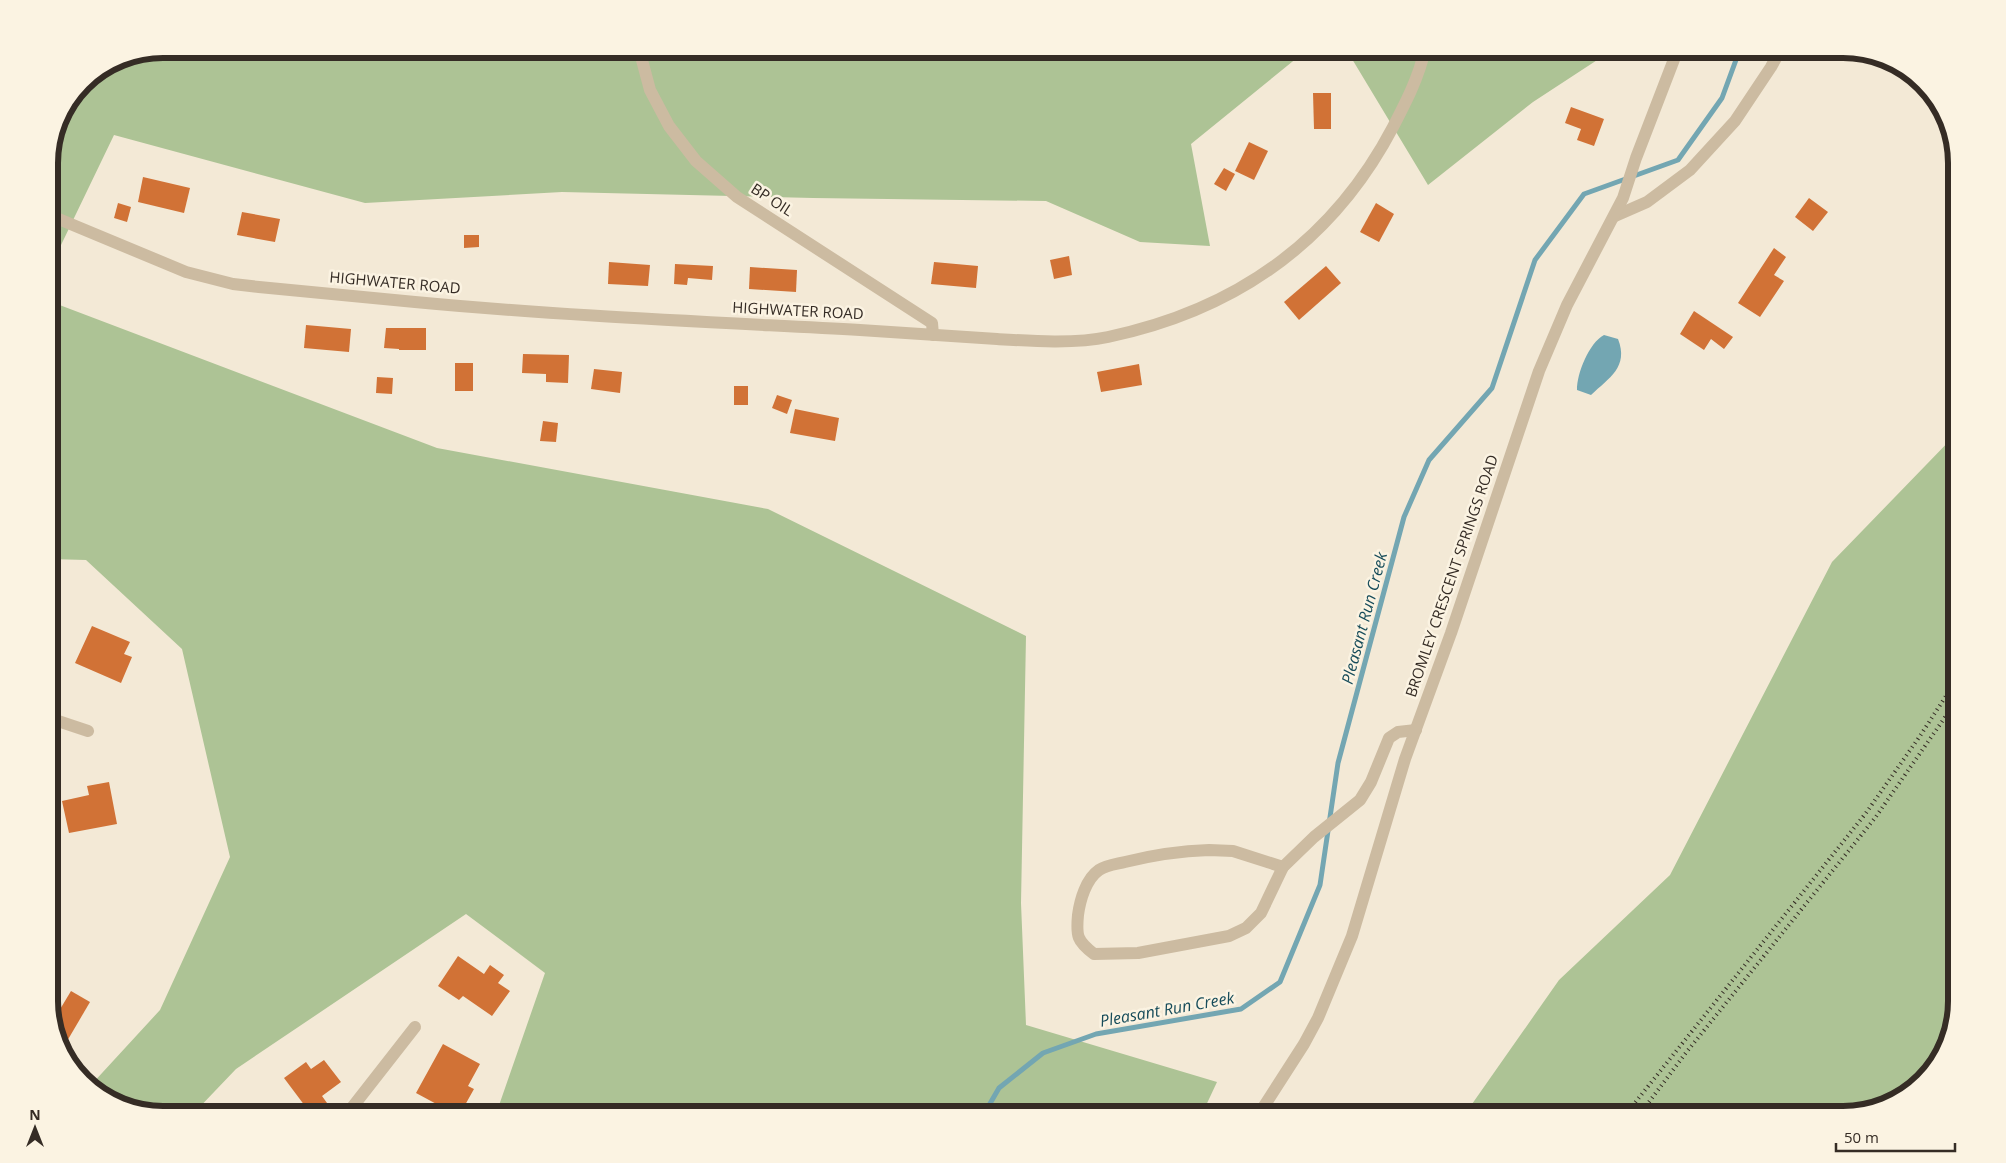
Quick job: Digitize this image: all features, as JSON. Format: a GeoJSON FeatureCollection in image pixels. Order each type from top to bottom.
{"type":"FeatureCollection","features":[{"type":"Feature","properties":{"kind":"street","name":"BP OIL"},"geometry":{"type":"LineString","coordinates":[[641,58],[650,90],[669,126],[696,161],[737,197],[932,323],[933,335]]}},
{"type":"Feature","properties":{"kind":"street","name":"HIGHWATER ROAD"},"geometry":{"type":"LineString","coordinates":[[58,219],[186,272],[233,284],[258,287],[436,304],[933,335],[1037,341],[1103,338],[1171,320],[1211,303],[1261,277],[1299,248],[1342,205],[1379,153],[1407,100],[1423,58]]}},
{"type":"Feature","properties":{"kind":"street","name":"BROMLEY CRESCENT SPRINGS ROAD"},"geometry":{"type":"LineString","coordinates":[[1264,1106],[1304,1044],[1318,1018],[1352,936],[1405,760],[1451,633],[1539,371],[1567,305],[1623,198],[1636,158],[1675,58]]}},
{"type":"Feature","properties":{"kind":"street"},"geometry":{"type":"LineString","coordinates":[[1615,216],[1647,202],[1690,170],[1735,121],[1776,58]]}},
{"type":"Feature","properties":{"kind":"street"},"geometry":{"type":"LineString","coordinates":[[58,721],[88,731]]}},
{"type":"Feature","properties":{"kind":"street"},"geometry":{"type":"LineString","coordinates":[[1282,867],[1232,851],[1209,850],[1180,851],[1111,865],[1099,870],[1089,880],[1081,901],[1077,931],[1080,943],[1094,954],[1138,953],[1229,936],[1246,928],[1261,913],[1282,867],[1343,812],[1360,800],[1367,790],[1389,738],[1398,732],[1416,730]]}},
{"type":"Feature","properties":{"kind":"street"},"geometry":{"type":"LineString","coordinates":[[353,1106],[414,1027]]}},
{"type":"Feature","properties":{"kind":"green space"},"geometry":{"type":"Polygon","coordinates":[[[155,58],[1297,58],[1191,144],[1210,246],[1140,242],[1046,201],[562,192],[365,203],[114,135],[58,251],[58,149],[65,122],[75,104],[88,88],[99,79],[122,65],[142,60],[155,58]]]}},
{"type":"Feature","properties":{"kind":"green space"},"geometry":{"type":"Polygon","coordinates":[[[1351,58],[1600,58],[1533,102],[1428,185],[1351,58]]]}},
{"type":"Feature","properties":{"kind":"green space"},"geometry":{"type":"Polygon","coordinates":[[[58,304],[437,448],[768,509],[1026,636],[1021,903],[1026,1025],[1217,1082],[1206,1106],[499,1106],[545,973],[466,914],[236,1069],[201,1106],[149,1105],[122,1098],[95,1081],[160,1010],[230,857],[182,649],[86,560],[58,559],[58,304]]]}},
{"type":"Feature","properties":{"kind":"green space"},"geometry":{"type":"Polygon","coordinates":[[[1948,442],[1948,1014],[1941,1041],[1927,1064],[1918,1075],[1896,1091],[1884,1098],[1857,1105],[1471,1106],[1559,980],[1670,875],[1832,562],[1948,442]]]}},
{"type":"Feature","properties":{"kind":"water"},"geometry":{"type":"Polygon","coordinates":[[[1604,335],[1618,339],[1621,357],[1615,371],[1591,395],[1577,390],[1579,375],[1589,351],[1604,335]]]}},
{"type":"Feature","properties":{"kind":"building"},"geometry":{"type":"Polygon","coordinates":[[[1313,93],[1331,93],[1331,129],[1314,129],[1313,93]]]}},
{"type":"Feature","properties":{"kind":"building"},"geometry":{"type":"Polygon","coordinates":[[[1571,107],[1604,119],[1594,146],[1577,140],[1581,129],[1565,123],[1571,107]]]}},
{"type":"Feature","properties":{"kind":"building"},"geometry":{"type":"Polygon","coordinates":[[[1249,142],[1268,151],[1254,180],[1235,171],[1249,142]]]}},
{"type":"Feature","properties":{"kind":"building"},"geometry":{"type":"Polygon","coordinates":[[[1224,168],[1235,174],[1226,191],[1214,184],[1224,168]]]}},
{"type":"Feature","properties":{"kind":"building"},"geometry":{"type":"Polygon","coordinates":[[[143,177],[190,188],[184,213],[138,202],[143,177]]]}},
{"type":"Feature","properties":{"kind":"building"},"geometry":{"type":"Polygon","coordinates":[[[1809,198],[1828,212],[1813,231],[1795,217],[1809,198]]]}},
{"type":"Feature","properties":{"kind":"building"},"geometry":{"type":"Polygon","coordinates":[[[118,203],[131,207],[127,222],[114,218],[118,203]]]}},
{"type":"Feature","properties":{"kind":"building"},"geometry":{"type":"Polygon","coordinates":[[[1376,203],[1394,214],[1379,242],[1360,232],[1376,203]]]}},
{"type":"Feature","properties":{"kind":"building"},"geometry":{"type":"Polygon","coordinates":[[[242,212],[280,219],[275,242],[237,235],[242,212]]]}},
{"type":"Feature","properties":{"kind":"building"},"geometry":{"type":"Polygon","coordinates":[[[464,235],[479,235],[479,247],[464,248],[464,235]]]}},
{"type":"Feature","properties":{"kind":"building"},"geometry":{"type":"Polygon","coordinates":[[[1774,248],[1786,257],[1774,275],[1784,281],[1760,317],[1738,303],[1774,248]]]}},
{"type":"Feature","properties":{"kind":"building"},"geometry":{"type":"Polygon","coordinates":[[[1069,256],[1072,275],[1054,279],[1050,260],[1069,256]]]}},
{"type":"Feature","properties":{"kind":"building"},"geometry":{"type":"Polygon","coordinates":[[[609,262],[650,265],[648,286],[608,284],[609,262]]]}},
{"type":"Feature","properties":{"kind":"building"},"geometry":{"type":"Polygon","coordinates":[[[934,262],[978,266],[976,288],[931,284],[934,262]]]}},
{"type":"Feature","properties":{"kind":"building"},"geometry":{"type":"Polygon","coordinates":[[[675,264],[713,266],[712,280],[688,278],[687,285],[674,284],[675,264]]]}},
{"type":"Feature","properties":{"kind":"building"},"geometry":{"type":"Polygon","coordinates":[[[1326,266],[1341,283],[1299,320],[1284,302],[1326,266]]]}},
{"type":"Feature","properties":{"kind":"building"},"geometry":{"type":"Polygon","coordinates":[[[750,267],[797,270],[796,292],[749,289],[750,267]]]}},
{"type":"Feature","properties":{"kind":"building"},"geometry":{"type":"Polygon","coordinates":[[[1694,311],[1733,337],[1724,349],[1711,339],[1704,350],[1680,334],[1694,311]]]}},
{"type":"Feature","properties":{"kind":"building"},"geometry":{"type":"Polygon","coordinates":[[[306,325],[351,329],[349,352],[304,348],[306,325]]]}},
{"type":"Feature","properties":{"kind":"building"},"geometry":{"type":"Polygon","coordinates":[[[386,328],[426,328],[426,350],[384,348],[386,328]]]}},
{"type":"Feature","properties":{"kind":"building"},"geometry":{"type":"Polygon","coordinates":[[[523,354],[569,355],[568,383],[546,382],[546,374],[522,373],[523,354]]]}},
{"type":"Feature","properties":{"kind":"building"},"geometry":{"type":"Polygon","coordinates":[[[455,363],[473,363],[473,391],[455,391],[455,363]]]}},
{"type":"Feature","properties":{"kind":"building"},"geometry":{"type":"Polygon","coordinates":[[[1139,364],[1142,385],[1101,392],[1097,372],[1139,364]]]}},
{"type":"Feature","properties":{"kind":"building"},"geometry":{"type":"Polygon","coordinates":[[[594,369],[622,372],[620,393],[591,389],[594,369]]]}},
{"type":"Feature","properties":{"kind":"building"},"geometry":{"type":"Polygon","coordinates":[[[377,377],[393,378],[392,394],[376,393],[377,377]]]}},
{"type":"Feature","properties":{"kind":"building"},"geometry":{"type":"Polygon","coordinates":[[[734,386],[748,386],[748,405],[734,405],[734,386]]]}},
{"type":"Feature","properties":{"kind":"building"},"geometry":{"type":"Polygon","coordinates":[[[777,395],[792,400],[787,414],[772,408],[777,395]]]}},
{"type":"Feature","properties":{"kind":"building"},"geometry":{"type":"Polygon","coordinates":[[[795,409],[839,418],[835,441],[790,433],[795,409]]]}},
{"type":"Feature","properties":{"kind":"building"},"geometry":{"type":"Polygon","coordinates":[[[543,421],[558,423],[556,442],[540,441],[543,421]]]}},
{"type":"Feature","properties":{"kind":"building"},"geometry":{"type":"Polygon","coordinates":[[[92,626],[130,642],[124,654],[132,657],[121,683],[75,663],[92,626]]]}},
{"type":"Feature","properties":{"kind":"building"},"geometry":{"type":"Polygon","coordinates":[[[109,782],[117,824],[69,833],[62,801],[89,795],[87,786],[109,782]]]}},
{"type":"Feature","properties":{"kind":"building"},"geometry":{"type":"Polygon","coordinates":[[[458,956],[484,974],[490,965],[504,975],[498,983],[510,991],[492,1016],[463,996],[459,1000],[438,986],[458,956]]]}},
{"type":"Feature","properties":{"kind":"building"},"geometry":{"type":"Polygon","coordinates":[[[71,991],[90,1002],[66,1042],[59,1012],[71,991]]]}},
{"type":"Feature","properties":{"kind":"building"},"geometry":{"type":"Polygon","coordinates":[[[443,1044],[480,1064],[468,1086],[474,1089],[464,1106],[440,1106],[416,1093],[443,1044]]]}},
{"type":"Feature","properties":{"kind":"building"},"geometry":{"type":"Polygon","coordinates":[[[324,1060],[341,1082],[322,1096],[327,1103],[323,1106],[305,1106],[284,1078],[306,1062],[311,1069],[324,1060]]]}},
{"type":"Feature","properties":{"kind":"waterway","name":"Pleasant Run Creek"},"geometry":{"type":"LineString","coordinates":[[989,1106],[999,1088],[1043,1053],[1096,1034],[1241,1009],[1280,982],[1320,885],[1338,763],[1404,517],[1429,460],[1492,388],[1535,260],[1584,194],[1678,160],[1722,98],[1737,58]]}},
{"type":"Feature","properties":{"kind":"railway"},"geometry":{"type":"LineString","coordinates":[[1632,1106],[1866,813],[1948,693]]}},
{"type":"Feature","properties":{"kind":"railway"},"geometry":{"type":"LineString","coordinates":[[1646,1106],[1685,1054],[1875,818],[1948,713]]}}]}
